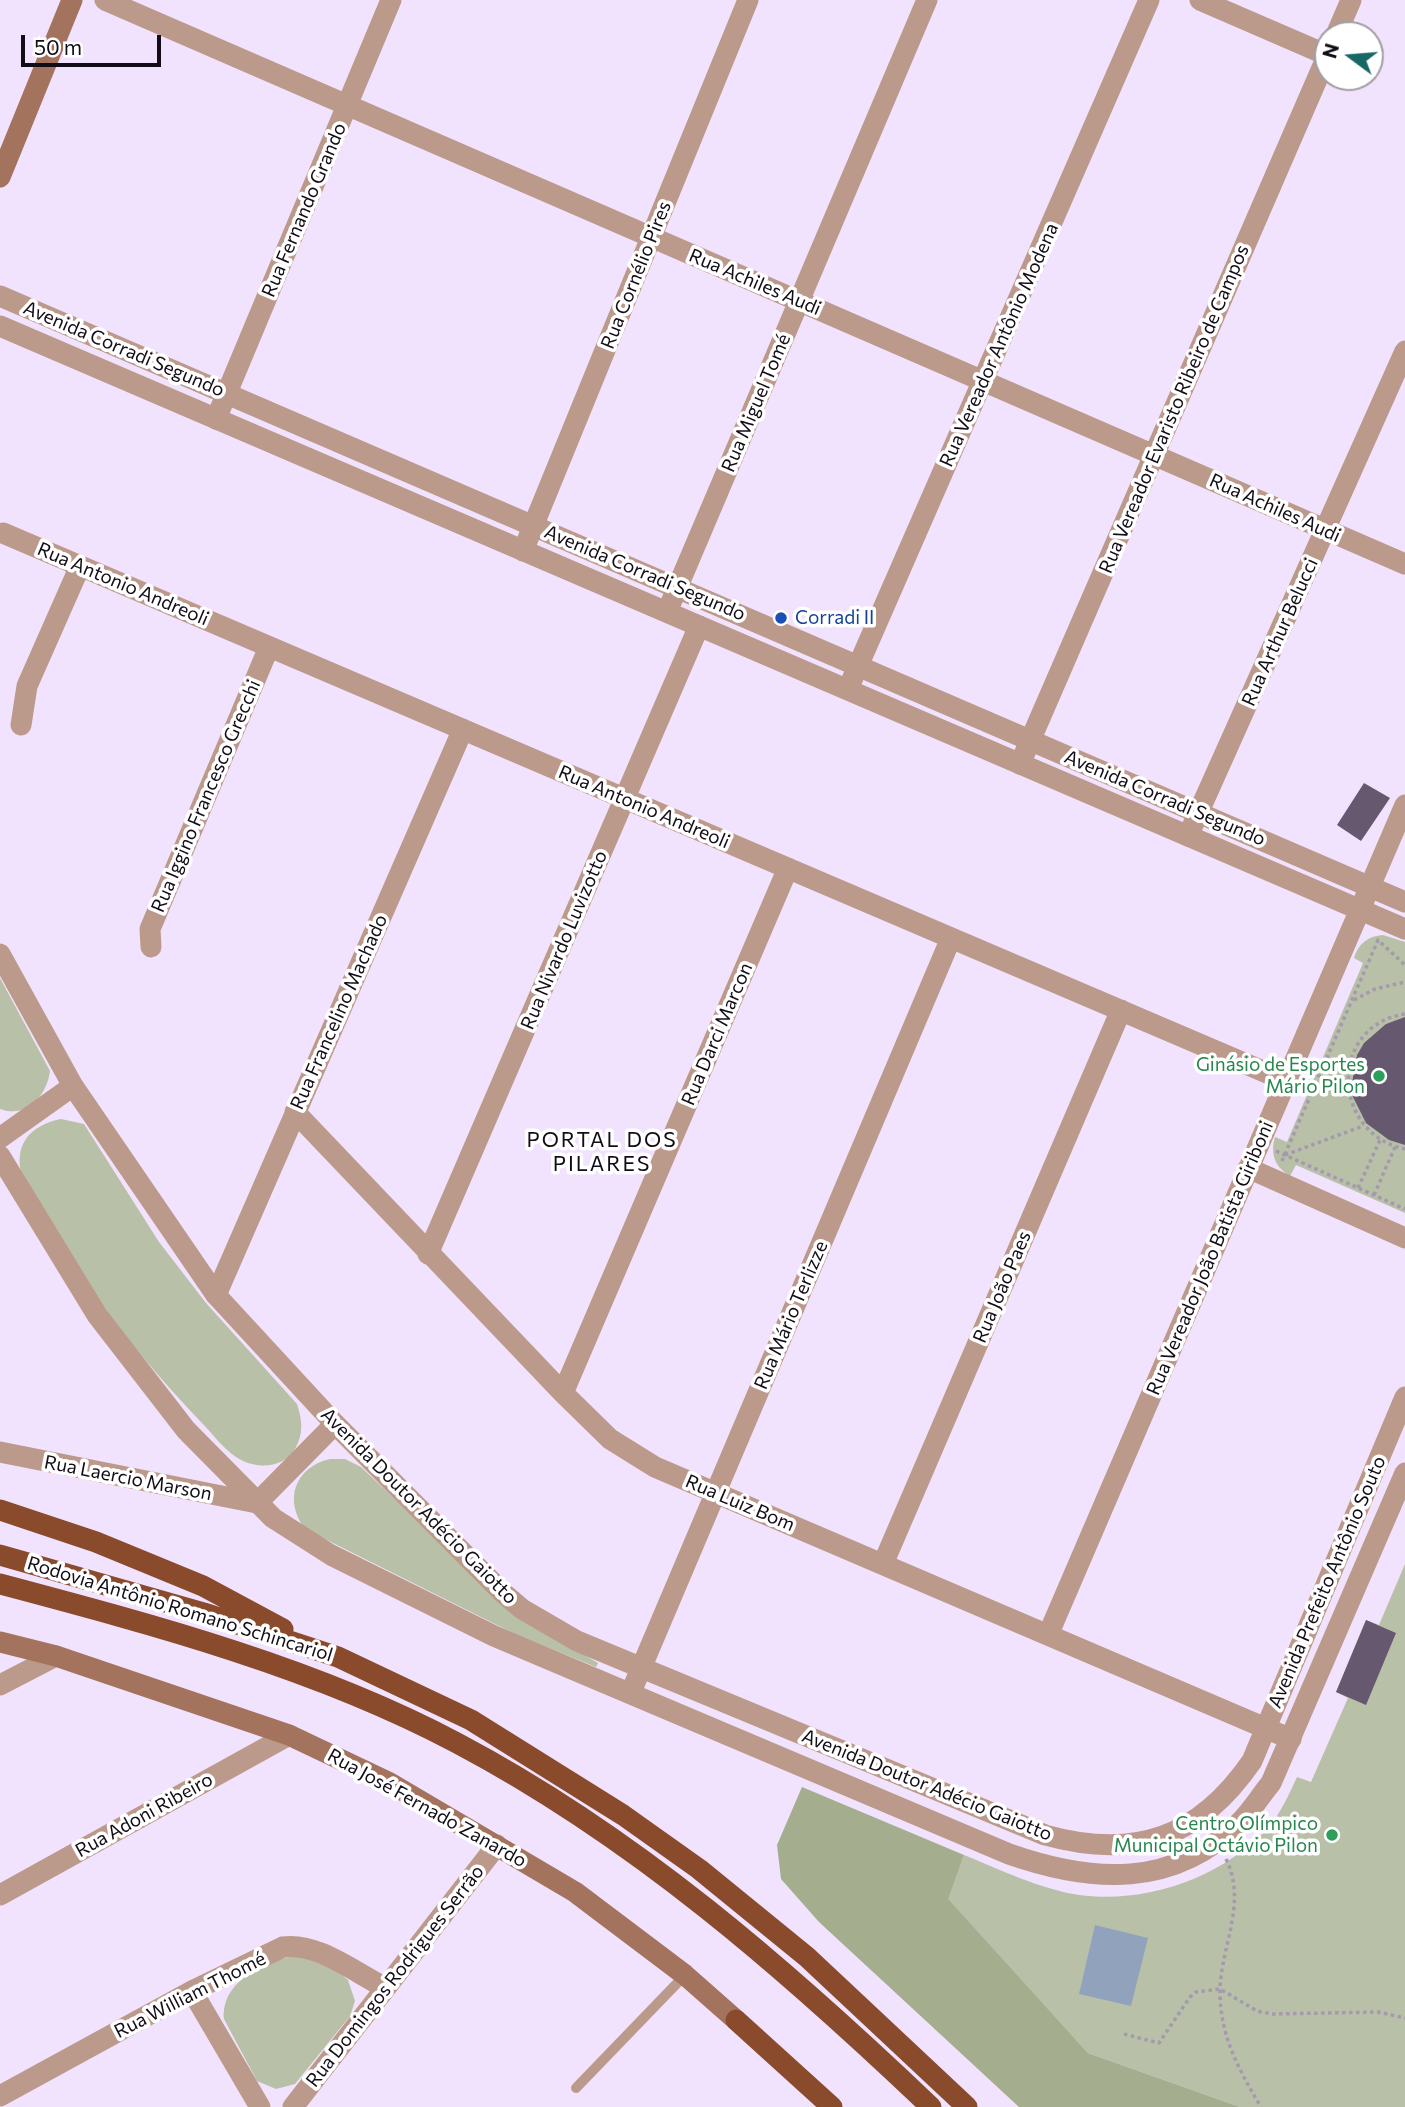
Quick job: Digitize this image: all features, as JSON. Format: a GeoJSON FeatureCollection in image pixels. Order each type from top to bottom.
{"type":"FeatureCollection","features":[{"type":"Feature","properties":{"kind":"highway"},"geometry":{"type":"LineString","coordinates":[[0,1510],[96,1542],[203,1586],[338,1657]]}},
{"type":"Feature","properties":{"kind":"highway","name":"Rodovia Antônio Romano Schincariol"},"geometry":{"type":"LineString","coordinates":[[0,1555],[204,1613],[338,1657],[471,1720],[623,1815],[699,1869],[807,1957],[967,2107]]}},
{"type":"Feature","properties":{"kind":"highway","name":"Rodovia Antônio Romano Schincariol"},"geometry":{"type":"LineString","coordinates":[[0,1584],[198,1641],[303,1676],[456,1742],[577,1815],[690,1894],[831,2012],[931,2107]]}},
{"type":"Feature","properties":{"kind":"highway"},"geometry":{"type":"LineString","coordinates":[[736,2020],[832,2107]]}},
{"type":"Feature","properties":{"kind":"main road"},"geometry":{"type":"LineString","coordinates":[[0,177],[72,0]]}},
{"type":"Feature","properties":{"kind":"main road","name":"Rua José Fernado Zanardo"},"geometry":{"type":"LineString","coordinates":[[0,1642],[56,1656],[289,1735],[390,1783],[575,1892],[685,1975],[736,2020]]}},
{"type":"Feature","properties":{"kind":"street","name":"Rua Achiles Audi"},"geometry":{"type":"LineString","coordinates":[[105,0],[1405,565]]}},
{"type":"Feature","properties":{"kind":"street","name":"Rua Fernando Grando"},"geometry":{"type":"LineString","coordinates":[[216,419],[391,0]]}},
{"type":"Feature","properties":{"kind":"street","name":"Rua Cornélio Pires"},"geometry":{"type":"LineString","coordinates":[[523,551],[748,0]]}},
{"type":"Feature","properties":{"kind":"street","name":"Rua Miguel Tomé"},"geometry":{"type":"LineString","coordinates":[[667,612],[927,0]]}},
{"type":"Feature","properties":{"kind":"street","name":"Rua Vereador Antônio Modena"},"geometry":{"type":"LineString","coordinates":[[848,689],[1149,0]]}},
{"type":"Feature","properties":{"kind":"street"},"geometry":{"type":"LineString","coordinates":[[1200,0],[1314,49]]}},
{"type":"Feature","properties":{"kind":"street"},"geometry":{"type":"LineString","coordinates":[[1342,21],[1351,0]]}},
{"type":"Feature","properties":{"kind":"street","name":"Rua Vereador Evaristo Ribeiro de Campos"},"geometry":{"type":"LineString","coordinates":[[1020,764],[1314,87]]}},
{"type":"Feature","properties":{"kind":"street","name":"Avenida Corradi Segundo"},"geometry":{"type":"LineString","coordinates":[[0,296],[1405,902]]}},
{"type":"Feature","properties":{"kind":"street","name":"Avenida Corradi Segundo"},"geometry":{"type":"LineString","coordinates":[[0,327],[1405,929]]}},
{"type":"Feature","properties":{"kind":"street","name":"Rua Arthur Belucci"},"geometry":{"type":"LineString","coordinates":[[1188,836],[1405,351]]}},
{"type":"Feature","properties":{"kind":"street","name":"Rua Antonio Andreoli"},"geometry":{"type":"LineString","coordinates":[[3,533],[1286,1081]]}},
{"type":"Feature","properties":{"kind":"street"},"geometry":{"type":"LineString","coordinates":[[20,725],[27,686],[80,566]]}},
{"type":"Feature","properties":{"kind":"street","name":"Rua Nivardo Luvizotto"},"geometry":{"type":"LineString","coordinates":[[428,1254],[699,626]]}},
{"type":"Feature","properties":{"kind":"street","name":"Rua Iggino Francesco Grecchi"},"geometry":{"type":"LineString","coordinates":[[152,947],[150,929],[269,647]]}},
{"type":"Feature","properties":{"kind":"street","name":"Rua Francelino Machado"},"geometry":{"type":"LineString","coordinates":[[216,1295],[463,729]]}},
{"type":"Feature","properties":{"kind":"street","name":"Rua Vereador João Batista Giriboni"},"geometry":{"type":"LineString","coordinates":[[1048,1635],[1405,804]]}},
{"type":"Feature","properties":{"kind":"street","name":"Rua Darci Marcon"},"geometry":{"type":"LineString","coordinates":[[563,1393],[788,869]]}},
{"type":"Feature","properties":{"kind":"street","name":"Rua Mário Terlizze"},"geometry":{"type":"LineString","coordinates":[[631,1692],[951,938]]}},
{"type":"Feature","properties":{"kind":"street","name":"Avenida Doutor Adécio Gaiotto"},"geometry":{"type":"LineString","coordinates":[[0,954],[73,1086],[216,1295],[335,1424],[522,1609],[577,1640],[1020,1826],[1070,1842],[1096,1846],[1138,1843],[1168,1835],[1195,1822],[1222,1799],[1242,1775],[1265,1728]]}},
{"type":"Feature","properties":{"kind":"street","name":"Rua João Paes"},"geometry":{"type":"LineString","coordinates":[[883,1564],[1121,1010]]}},
{"type":"Feature","properties":{"kind":"street"},"geometry":{"type":"LineString","coordinates":[[0,1138],[73,1086]]}},
{"type":"Feature","properties":{"kind":"street","name":"Rua Luiz Bom"},"geometry":{"type":"LineString","coordinates":[[295,1112],[563,1393],[629,1453],[1291,1739]]}},
{"type":"Feature","properties":{"kind":"street","name":"Avenida Doutor Adécio Gaiotto"},"geometry":{"type":"LineString","coordinates":[[0,1156],[97,1315],[186,1430],[257,1503],[273,1518],[343,1561],[494,1636],[1009,1854],[1064,1871],[1114,1877],[1144,1873],[1179,1862],[1216,1843],[1242,1820],[1271,1783],[1291,1739]]}},
{"type":"Feature","properties":{"kind":"street"},"geometry":{"type":"LineString","coordinates":[[1248,1168],[1405,1238]]}},
{"type":"Feature","properties":{"kind":"street","name":"Avenida Prefeito Antônio Souto"},"geometry":{"type":"LineString","coordinates":[[1265,1728],[1405,1397]]}},
{"type":"Feature","properties":{"kind":"street"},"geometry":{"type":"LineString","coordinates":[[257,1503],[335,1424]]}},
{"type":"Feature","properties":{"kind":"street","name":"Rua Laercio Marson"},"geometry":{"type":"LineString","coordinates":[[0,1452],[257,1503]]}},
{"type":"Feature","properties":{"kind":"street","name":"Avenida Prefeito Antônio Souto"},"geometry":{"type":"LineString","coordinates":[[1291,1739],[1405,1473]]}},
{"type":"Feature","properties":{"kind":"street"},"geometry":{"type":"LineString","coordinates":[[0,1685],[56,1656]]}},
{"type":"Feature","properties":{"kind":"street","name":"Rua Adoni Ribeiro"},"geometry":{"type":"LineString","coordinates":[[0,1895],[289,1735]]}},
{"type":"Feature","properties":{"kind":"street","name":"Rua Domingos Rodrigues Serrão"},"geometry":{"type":"LineString","coordinates":[[293,2107],[497,1845]]}},
{"type":"Feature","properties":{"kind":"street","name":"Rua William Thomé"},"geometry":{"type":"LineString","coordinates":[[0,2096],[192,1991],[283,1947],[297,1945],[384,1987]]}},
{"type":"Feature","properties":{"kind":"street"},"geometry":{"type":"LineString","coordinates":[[192,1991],[260,2107]]}},
{"type":"Feature","properties":{"kind":"lane"},"geometry":{"type":"LineString","coordinates":[[576,2088],[685,1975]]}},
{"type":"Feature","properties":{"kind":"path"},"geometry":{"type":"LineString","coordinates":[[1274,1180],[1378,940],[1405,965]]}},
{"type":"Feature","properties":{"kind":"path"},"geometry":{"type":"LineString","coordinates":[[1353,1001],[1375,989],[1405,982]]}},
{"type":"Feature","properties":{"kind":"path"},"geometry":{"type":"LineString","coordinates":[[1405,1014],[1384,1020],[1371,1029],[1353,1053],[1349,1068],[1349,1099],[1363,1126],[1380,1140],[1405,1149]]}},
{"type":"Feature","properties":{"kind":"path"},"geometry":{"type":"LineString","coordinates":[[1285,1155],[1363,1126]]}},
{"type":"Feature","properties":{"kind":"path"},"geometry":{"type":"LineString","coordinates":[[1359,1188],[1380,1140]]}},
{"type":"Feature","properties":{"kind":"path"},"geometry":{"type":"LineString","coordinates":[[1259,1143],[1405,1209]]}},
{"type":"Feature","properties":{"kind":"path"},"geometry":{"type":"LineString","coordinates":[[1374,1195],[1395,1147]]}},
{"type":"Feature","properties":{"kind":"path"},"geometry":{"type":"LineString","coordinates":[[1216,1843],[1231,1870],[1234,1898],[1231,1935],[1220,1989],[1224,2032],[1235,2062],[1261,2107]]}},
{"type":"Feature","properties":{"kind":"path"},"geometry":{"type":"LineString","coordinates":[[1124,2034],[1158,2043],[1196,1992],[1220,1989],[1257,2011],[1272,2014],[1378,2012],[1405,2018]]}},
{"type":"Feature","properties":{"kind":"green space"},"geometry":{"type":"Polygon","coordinates":[[[1383,935],[1405,942],[1405,1213],[1296,1165],[1290,1176],[1277,1164],[1273,1149],[1275,1137],[1287,1142],[1363,963],[1354,958],[1356,953],[1368,939],[1383,935]]]}},
{"type":"Feature","properties":{"kind":"green space"},"geometry":{"type":"Polygon","coordinates":[[[0,978],[50,1071],[40,1096],[27,1108],[19,1111],[0,1109],[0,978]]]}},
{"type":"Feature","properties":{"kind":"green space"},"geometry":{"type":"Polygon","coordinates":[[[61,1119],[84,1124],[159,1242],[206,1303],[297,1404],[301,1421],[300,1437],[295,1449],[285,1460],[272,1465],[257,1465],[243,1461],[231,1453],[148,1364],[90,1287],[22,1176],[20,1165],[22,1145],[33,1131],[61,1119]]]}},
{"type":"Feature","properties":{"kind":"green space"},"geometry":{"type":"Polygon","coordinates":[[[330,1459],[345,1459],[361,1467],[518,1615],[598,1663],[596,1667],[515,1634],[305,1529],[295,1507],[296,1486],[308,1469],[330,1459]]]}},
{"type":"Feature","properties":{"kind":"green space","name":"Centro Olímpico Municipal Octávio Pilon"},"geometry":{"type":"Polygon","coordinates":[[[1405,1564],[1405,2107],[1240,2107],[1088,2053],[947,1899],[964,1855],[1050,1888],[1079,1895],[1105,1897],[1156,1891],[1181,1884],[1228,1861],[1268,1828],[1281,1810],[1297,1777],[1311,1782],[1348,1698],[1336,1692],[1366,1620],[1379,1625],[1405,1564]]]}},
{"type":"Feature","properties":{"kind":"green space"},"geometry":{"type":"Polygon","coordinates":[[[802,1787],[964,1855],[948,1899],[1088,2053],[1240,2107],[1019,2107],[819,1922],[781,1879],[777,1845],[802,1787]]]}},
{"type":"Feature","properties":{"kind":"green space"},"geometry":{"type":"Polygon","coordinates":[[[300,1955],[337,1971],[348,1980],[355,2001],[350,2016],[295,2084],[276,2089],[257,2081],[224,2019],[225,2005],[230,1993],[248,1974],[274,1962],[300,1955]]]}},
{"type":"Feature","properties":{"kind":"water"},"geometry":{"type":"Polygon","coordinates":[[[1095,1925],[1148,1938],[1131,2006],[1079,1994],[1095,1925]]]}},
{"type":"Feature","properties":{"kind":"building"},"geometry":{"type":"Polygon","coordinates":[[[1364,783],[1390,798],[1361,841],[1337,825],[1364,783]]]}},
{"type":"Feature","properties":{"kind":"building","name":"Ginásio de Esportes Mário Pilon"},"geometry":{"type":"Polygon","coordinates":[[[1405,1017],[1405,1145],[1389,1140],[1366,1123],[1353,1097],[1352,1083],[1357,1055],[1364,1043],[1386,1024],[1405,1017]]]}},
{"type":"Feature","properties":{"kind":"building"},"geometry":{"type":"Polygon","coordinates":[[[1366,1620],[1396,1633],[1366,1705],[1336,1692],[1366,1620]]]}},
{"type":"Feature","properties":{"kind":"place","name":"Corradi II"},"geometry":{"type":"Point","coordinates":[781,618]}},
{"type":"Feature","properties":{"kind":"place","name":"Ginásio de Esportes Mário Pilon"},"geometry":{"type":"Point","coordinates":[1379,1076]}},
{"type":"Feature","properties":{"kind":"place","name":"Centro Olímpico Municipal Octávio Pilon"},"geometry":{"type":"Point","coordinates":[1332,1835]}},
{"type":"Feature","properties":{"kind":"district","name":"PORTAL DOS PILARES"},"geometry":{"type":"Point","coordinates":[602,1152]}}]}
